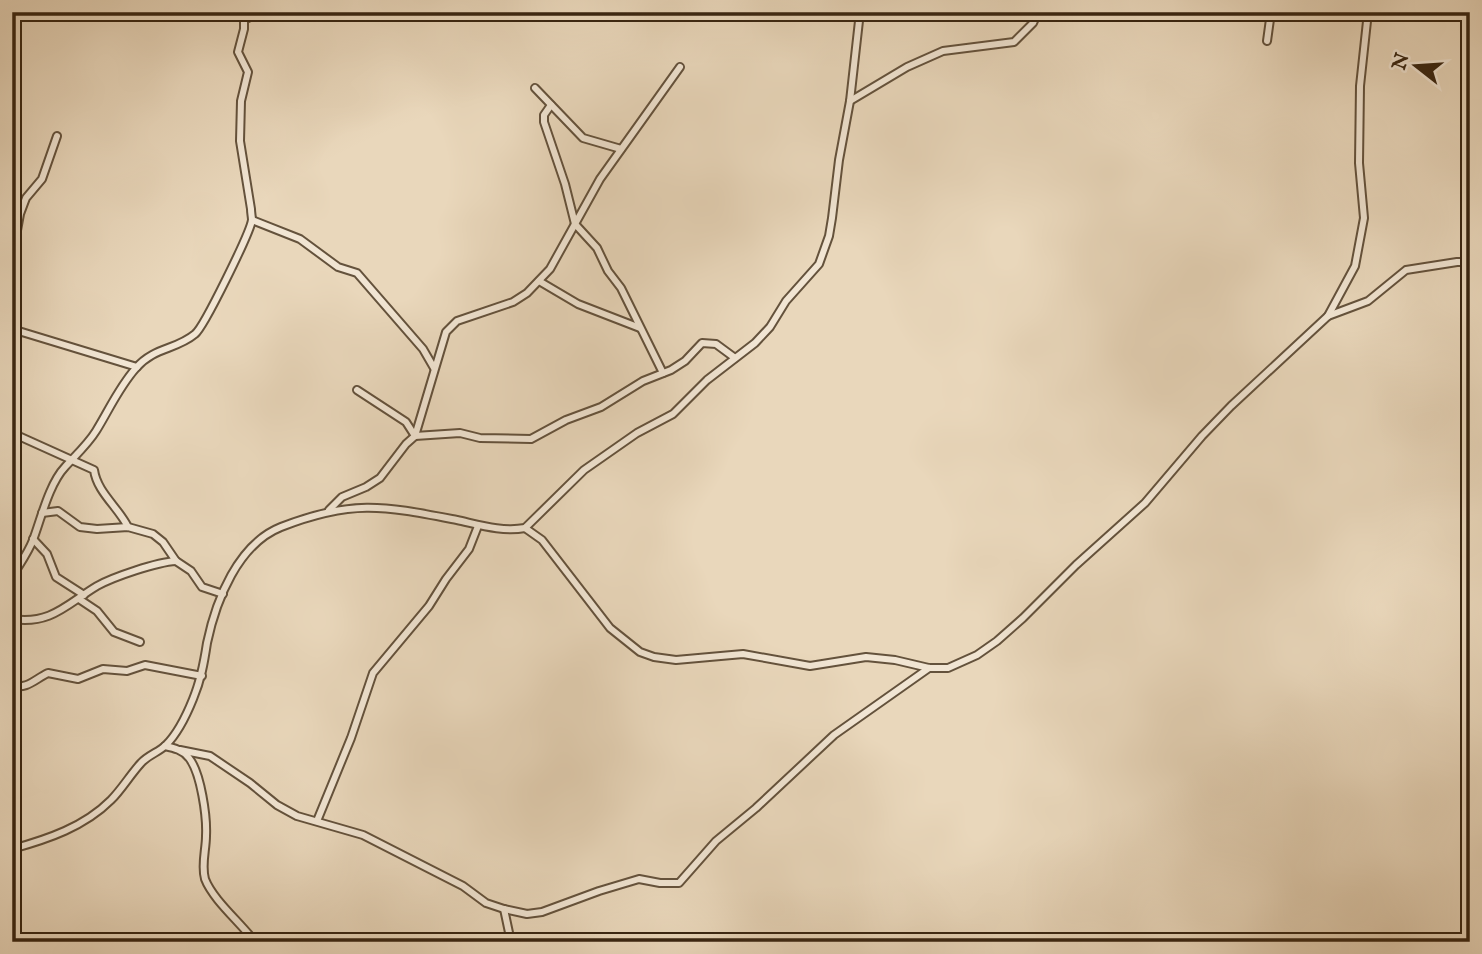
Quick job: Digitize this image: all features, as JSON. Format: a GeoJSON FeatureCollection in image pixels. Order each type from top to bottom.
{"type":"FeatureCollection","features":[{"type":"Feature","properties":{"kind":"street"},"geometry":{"type":"LineString","coordinates":[[12,578],[33,539],[42,513],[65,467],[73,462],[95,433],[121,387],[153,352],[186,340],[200,331],[233,263],[251,220],[240,148],[241,101],[248,72],[238,52],[245,15],[261,12]]}},
{"type":"Feature","properties":{"kind":"street"},"geometry":{"type":"LineString","coordinates":[[12,849],[67,830],[91,817],[113,798],[142,762],[165,746],[177,730],[202,676],[208,642],[223,594],[241,558],[267,534],[329,510],[373,506],[478,526],[515,530],[525,528],[584,470],[637,433],[673,414],[707,380],[765,333],[786,301],[819,264],[829,236],[850,101],[860,12]]}},
{"type":"Feature","properties":{"kind":"street"},"geometry":{"type":"LineString","coordinates":[[850,101],[907,66],[943,51],[1014,42],[1033,23],[1038,12]]}},
{"type":"Feature","properties":{"kind":"street"},"geometry":{"type":"LineString","coordinates":[[1267,41],[1270,12]]}},
{"type":"Feature","properties":{"kind":"street"},"geometry":{"type":"LineString","coordinates":[[525,528],[542,540],[610,628],[622,640],[647,654],[676,660],[744,654],[810,666],[877,658],[929,668],[948,668],[960,664],[997,641],[1145,503],[1202,436],[1328,316],[1355,266],[1364,218],[1359,163],[1360,86],[1367,12]]}},
{"type":"Feature","properties":{"kind":"street"},"geometry":{"type":"LineString","coordinates":[[415,436],[441,342],[450,326],[465,318],[513,302],[539,281],[559,256],[586,203],[621,149],[680,67]]}},
{"type":"Feature","properties":{"kind":"street"},"geometry":{"type":"LineString","coordinates":[[535,88],[583,138],[621,149]]}},
{"type":"Feature","properties":{"kind":"street"},"geometry":{"type":"LineString","coordinates":[[551,105],[544,115],[544,122],[575,224],[601,255],[608,271],[628,300],[663,373]]}},
{"type":"Feature","properties":{"kind":"street"},"geometry":{"type":"LineString","coordinates":[[12,258],[20,214],[26,198],[42,179],[57,136]]}},
{"type":"Feature","properties":{"kind":"street"},"geometry":{"type":"LineString","coordinates":[[251,220],[300,239],[338,267],[357,273],[415,339],[434,368]]}},
{"type":"Feature","properties":{"kind":"street"},"geometry":{"type":"LineString","coordinates":[[1328,316],[1368,301],[1406,270],[1470,262]]}},
{"type":"Feature","properties":{"kind":"street"},"geometry":{"type":"LineString","coordinates":[[539,281],[578,304],[640,328]]}},
{"type":"Feature","properties":{"kind":"street"},"geometry":{"type":"LineString","coordinates":[[12,329],[137,367]]}},
{"type":"Feature","properties":{"kind":"street"},"geometry":{"type":"LineString","coordinates":[[329,510],[342,496],[366,487],[380,478],[405,443],[415,436],[460,433],[480,438],[531,439],[566,420],[601,407],[633,386],[679,365],[705,342],[716,344],[735,358]]}},
{"type":"Feature","properties":{"kind":"street"},"geometry":{"type":"LineString","coordinates":[[357,390],[406,422],[415,436]]}},
{"type":"Feature","properties":{"kind":"street"},"geometry":{"type":"LineString","coordinates":[[12,433],[94,470],[98,484],[121,513],[128,527]]}},
{"type":"Feature","properties":{"kind":"street"},"geometry":{"type":"LineString","coordinates":[[42,513],[58,511],[76,525],[91,529],[128,527],[157,537],[176,561],[191,570],[202,587],[223,594]]}},
{"type":"Feature","properties":{"kind":"street"},"geometry":{"type":"LineString","coordinates":[[317,821],[351,738],[373,673],[429,606],[469,549],[478,526]]}},
{"type":"Feature","properties":{"kind":"street"},"geometry":{"type":"LineString","coordinates":[[33,539],[47,554],[56,577],[97,611],[114,632],[140,642]]}},
{"type":"Feature","properties":{"kind":"street"},"geometry":{"type":"LineString","coordinates":[[12,619],[28,621],[58,613],[105,583],[160,563],[176,561]]}},
{"type":"Feature","properties":{"kind":"street"},"geometry":{"type":"LineString","coordinates":[[12,685],[20,687],[31,684],[48,673],[78,679],[103,668],[127,671],[141,665],[202,676]]}},
{"type":"Feature","properties":{"kind":"street"},"geometry":{"type":"LineString","coordinates":[[165,746],[210,756],[250,783],[277,806],[297,816],[363,835],[463,886],[486,903],[527,914],[542,912],[639,879],[679,883],[716,841],[834,735],[929,668]]}},
{"type":"Feature","properties":{"kind":"street"},"geometry":{"type":"LineString","coordinates":[[180,750],[191,762],[200,788],[206,833],[203,869],[206,880],[212,892],[255,942]]}},
{"type":"Feature","properties":{"kind":"street"},"geometry":{"type":"LineString","coordinates":[[504,909],[511,942]]}}]}
